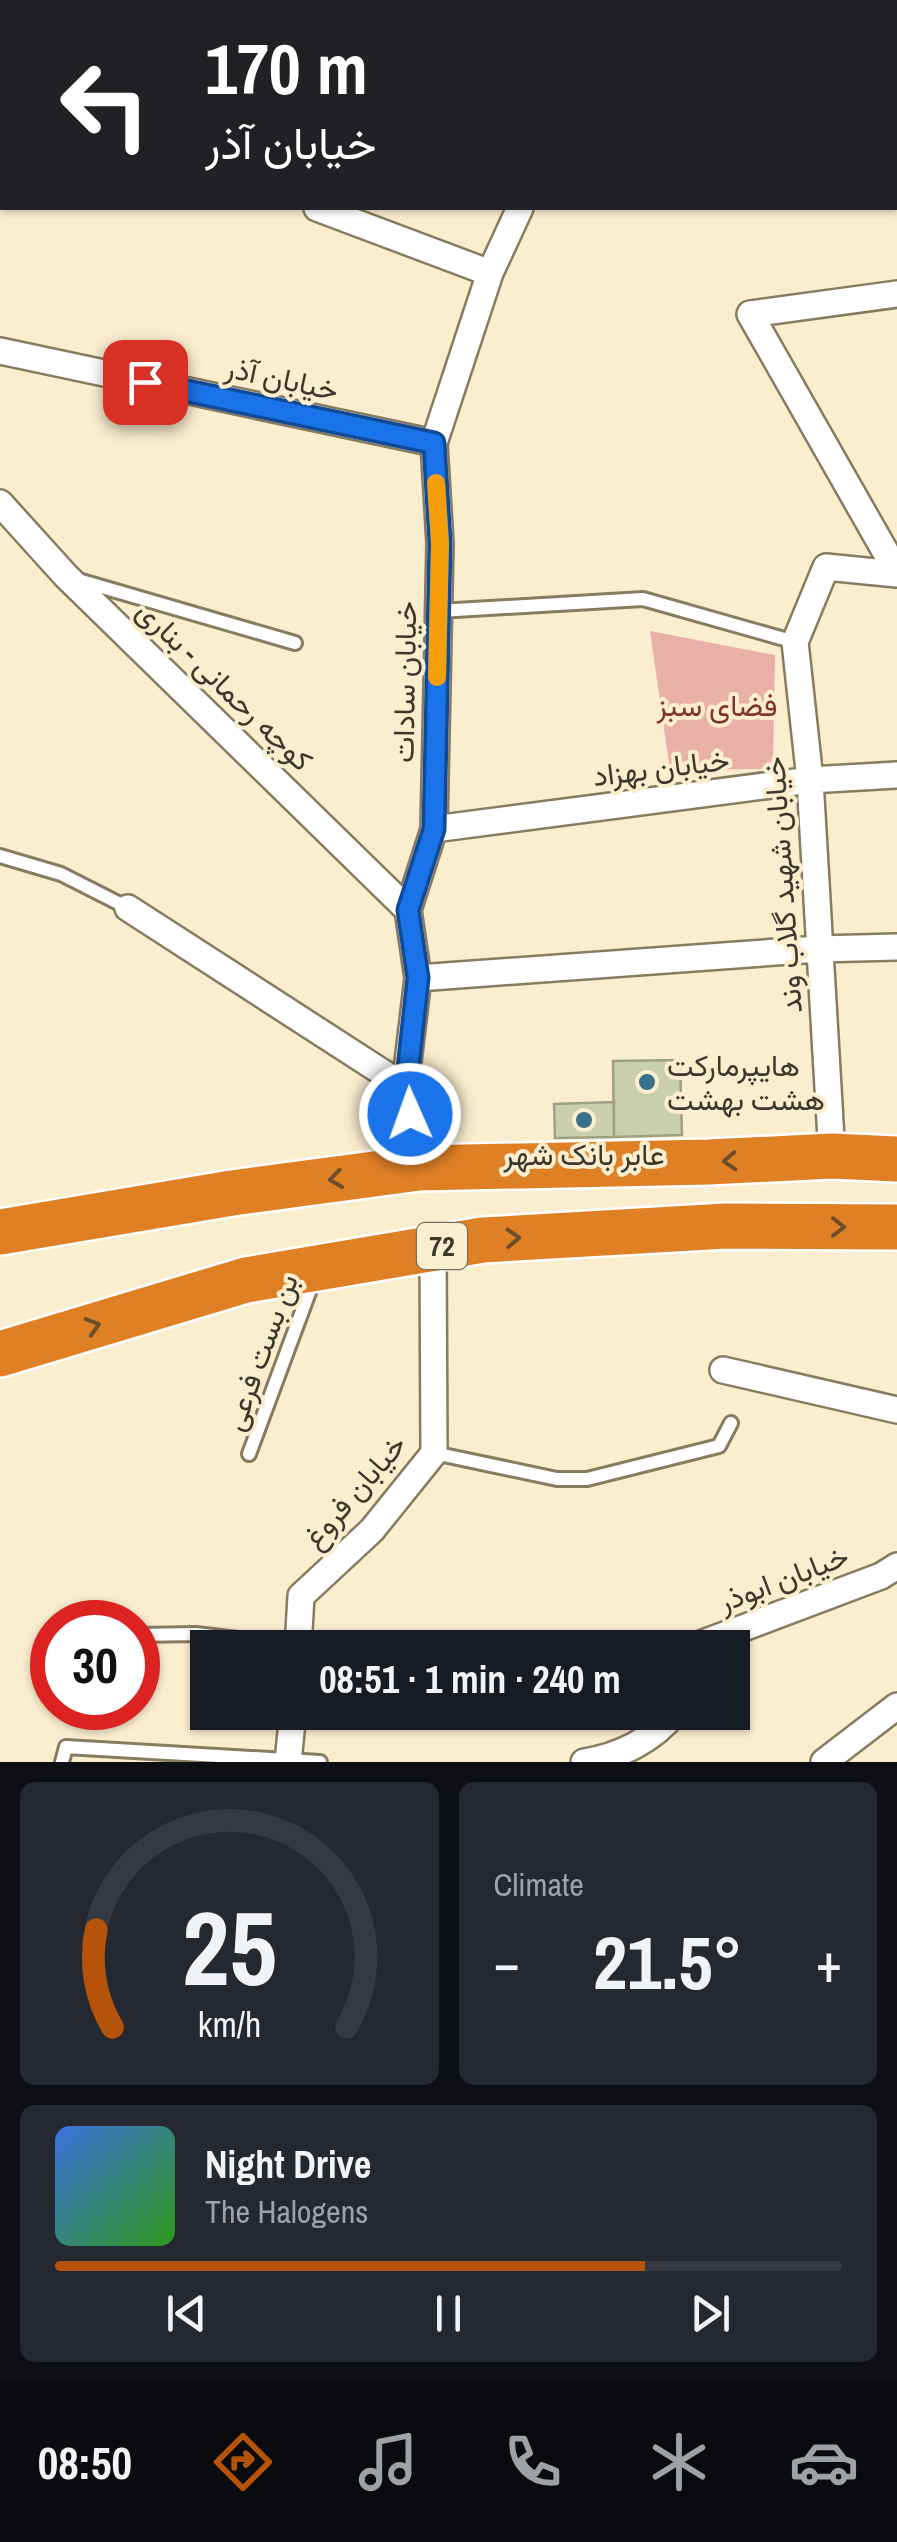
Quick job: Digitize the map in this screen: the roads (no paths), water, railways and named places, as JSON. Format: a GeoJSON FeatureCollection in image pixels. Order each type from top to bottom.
{"type":"FeatureCollection","features":[{"type":"Feature","properties":{"kind":"highway"},"geometry":{"type":"LineString","coordinates":[[0,1232],[214,1196],[420,1168],[832,1156],[897,1158]]}},
{"type":"Feature","properties":{"kind":"highway","name":"72"},"geometry":{"type":"LineString","coordinates":[[0,1354],[246,1280],[483,1240],[726,1226],[897,1227]]}},
{"type":"Feature","properties":{"kind":"street"},"geometry":{"type":"LineString","coordinates":[[322,210],[490,273]]}},
{"type":"Feature","properties":{"kind":"street","name":"خیابان سادات"},"geometry":{"type":"LineString","coordinates":[[420,1168],[406,1087],[418,978],[408,910],[434,829],[440,543],[434,443],[490,273],[519,210]]}},
{"type":"Feature","properties":{"kind":"street"},"geometry":{"type":"LineString","coordinates":[[897,294],[750,314],[897,573]]}},
{"type":"Feature","properties":{"kind":"street","name":"خیابان آذر"},"geometry":{"type":"LineString","coordinates":[[0,351],[434,443]]}},
{"type":"Feature","properties":{"kind":"street","name":"کوچه رحمانی - بناری"},"geometry":{"type":"LineString","coordinates":[[0,503],[66,576],[408,910]]}},
{"type":"Feature","properties":{"kind":"street","name":"خیابان شهید گلاب وند"},"geometry":{"type":"LineString","coordinates":[[832,1156],[810,780],[795,642],[826,567],[897,573]]}},
{"type":"Feature","properties":{"kind":"street","name":"خیابان بهزاد"},"geometry":{"type":"LineString","coordinates":[[434,829],[810,780],[897,775]]}},
{"type":"Feature","properties":{"kind":"street"},"geometry":{"type":"LineString","coordinates":[[128,908],[406,1087]]}},
{"type":"Feature","properties":{"kind":"street"},"geometry":{"type":"LineString","coordinates":[[418,978],[897,947]]}},
{"type":"Feature","properties":{"kind":"street","name":"خیابان فروغ"},"geometry":{"type":"LineString","coordinates":[[299,1630],[301,1596],[372,1530],[434,1453],[433,1248]]}},
{"type":"Feature","properties":{"kind":"street"},"geometry":{"type":"LineString","coordinates":[[723,1370],[897,1410]]}},
{"type":"Feature","properties":{"kind":"street","name":"خیابان ابوذر"},"geometry":{"type":"LineString","coordinates":[[738,1630],[881,1576],[897,1566]]}},
{"type":"Feature","properties":{"kind":"street"},"geometry":{"type":"LineString","coordinates":[[824,1762],[897,1706]]}},
{"type":"Feature","properties":{"kind":"street"},"geometry":{"type":"LineString","coordinates":[[289,1760],[292,1730]]}},
{"type":"Feature","properties":{"kind":"street"},"geometry":{"type":"LineString","coordinates":[[584,1762],[606,1759],[662,1730]]}},
{"type":"Feature","properties":{"kind":"lane"},"geometry":{"type":"LineString","coordinates":[[66,576],[296,643]]}},
{"type":"Feature","properties":{"kind":"lane"},"geometry":{"type":"LineString","coordinates":[[438,611],[643,599],[795,642]]}},
{"type":"Feature","properties":{"kind":"lane"},"geometry":{"type":"LineString","coordinates":[[0,856],[61,874],[128,908]]}},
{"type":"Feature","properties":{"kind":"lane","name":"بن بست فرعی"},"geometry":{"type":"LineString","coordinates":[[249,1454],[318,1268]]}},
{"type":"Feature","properties":{"kind":"lane"},"geometry":{"type":"LineString","coordinates":[[434,1453],[556,1478],[588,1480],[720,1446],[731,1423]]}},
{"type":"Feature","properties":{"kind":"lane"},"geometry":{"type":"LineString","coordinates":[[160,1635],[190,1634]]}},
{"type":"Feature","properties":{"kind":"lane"},"geometry":{"type":"LineString","coordinates":[[62,1762],[66,1747],[320,1762]]}},
{"type":"Feature","properties":{"kind":"place","name":"هایپرمارکت هشت بهشت"},"geometry":{"type":"Point","coordinates":[647,1082]}},
{"type":"Feature","properties":{"kind":"place","name":"عابر بانک شهر"},"geometry":{"type":"Point","coordinates":[584,1120]}},
{"type":"Feature","properties":{"kind":"park label","name":"فضای سبز"},"geometry":{"type":"Point","coordinates":[717,705]}}]}
